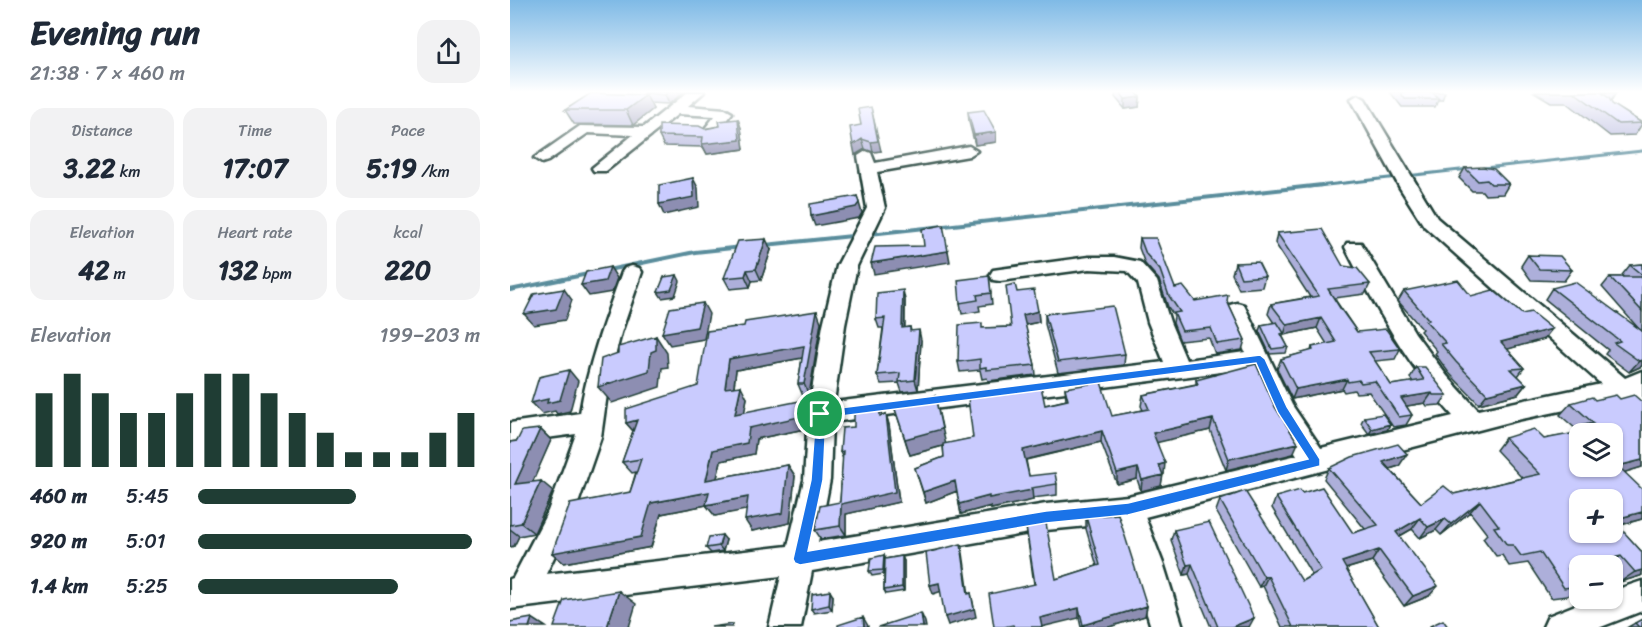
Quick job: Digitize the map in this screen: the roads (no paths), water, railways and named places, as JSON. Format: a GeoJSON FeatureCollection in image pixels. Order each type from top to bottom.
{"type":"FeatureCollection","features":[{"type":"Feature","properties":{"kind":"street"},"geometry":{"type":"LineString","coordinates":[[600,168],[657,121]]}},
{"type":"Feature","properties":{"kind":"street"},"geometry":{"type":"LineString","coordinates":[[710,132],[718,121]]}},
{"type":"Feature","properties":{"kind":"street"},"geometry":{"type":"LineString","coordinates":[[1370,121],[1430,222],[1635,392]]}},
{"type":"Feature","properties":{"kind":"street"},"geometry":{"type":"LineString","coordinates":[[542,158],[585,129],[644,131]]}},
{"type":"Feature","properties":{"kind":"street"},"geometry":{"type":"LineString","coordinates":[[785,627],[817,480],[820,414],[834,325],[847,266],[876,208],[868,162],[969,151]]}},
{"type":"Feature","properties":{"kind":"street"},"geometry":{"type":"LineString","coordinates":[[1354,247],[1398,325],[1419,356],[1474,422]]}},
{"type":"Feature","properties":{"kind":"street"},"geometry":{"type":"LineString","coordinates":[[1000,275],[1089,263],[1133,266],[1147,281],[1159,322],[1178,369]]}},
{"type":"Feature","properties":{"kind":"street"},"geometry":{"type":"LineString","coordinates":[[516,593],[561,515],[591,422],[597,380],[610,333],[632,273]]}},
{"type":"Feature","properties":{"kind":"street"},"geometry":{"type":"LineString","coordinates":[[1237,310],[1282,410],[1316,462]]}},
{"type":"Feature","properties":{"kind":"street"},"geometry":{"type":"LineString","coordinates":[[820,414],[1260,359]]}},
{"type":"Feature","properties":{"kind":"street"},"geometry":{"type":"LineString","coordinates":[[516,593],[800,559],[1046,517],[1128,509],[1517,410],[1635,392]]}},
{"type":"Feature","properties":{"kind":"street"},"geometry":{"type":"LineString","coordinates":[[510,433],[591,422]]}},
{"type":"Feature","properties":{"kind":"street"},"geometry":{"type":"LineString","coordinates":[[1128,509],[1149,566],[1164,626]]}},
{"type":"Feature","properties":{"kind":"street"},"geometry":{"type":"LineString","coordinates":[[1559,627],[1642,596]]}},
{"type":"Feature","properties":{"kind":"waterway"},"geometry":{"type":"LineString","coordinates":[[1484,168],[1642,151]]}},
{"type":"Feature","properties":{"kind":"waterway"},"geometry":{"type":"LineString","coordinates":[[1406,176],[1469,169]]}},
{"type":"Feature","properties":{"kind":"waterway"},"geometry":{"type":"LineString","coordinates":[[1309,187],[1398,177]]}},
{"type":"Feature","properties":{"kind":"waterway"},"geometry":{"type":"LineString","coordinates":[[870,234],[1322,185]]}},
{"type":"Feature","properties":{"kind":"waterway"},"geometry":{"type":"LineString","coordinates":[[765,245],[852,236]]}},
{"type":"Feature","properties":{"kind":"waterway"},"geometry":{"type":"LineString","coordinates":[[608,270],[695,252],[742,247]]}},
{"type":"Feature","properties":{"kind":"waterway"},"geometry":{"type":"LineString","coordinates":[[510,290],[588,274]]}}]}
